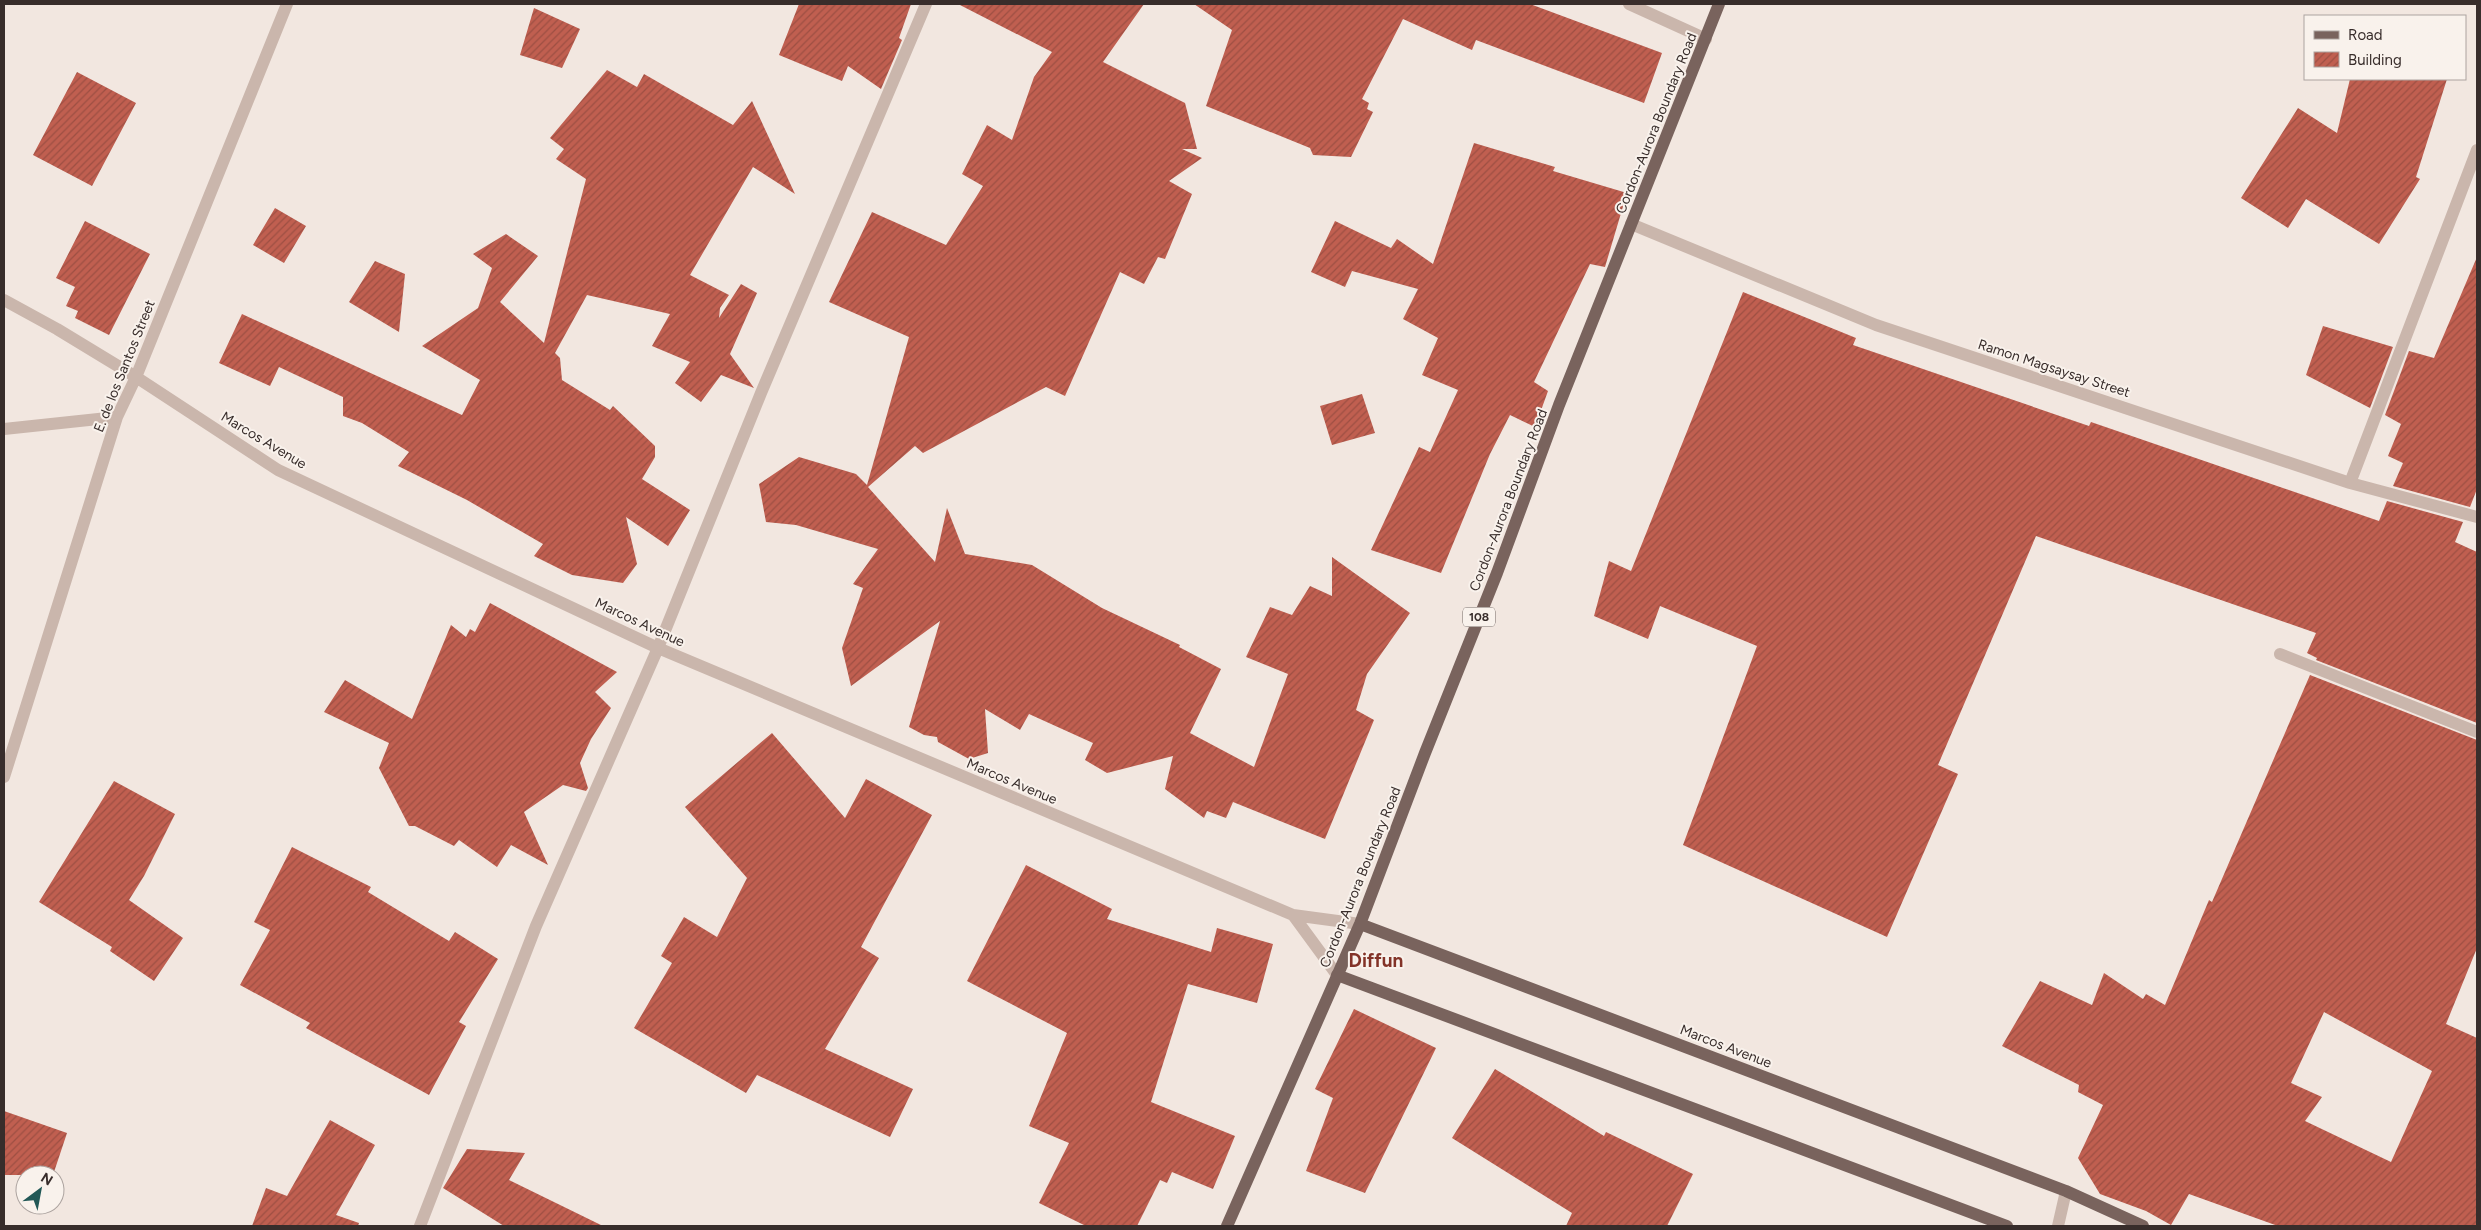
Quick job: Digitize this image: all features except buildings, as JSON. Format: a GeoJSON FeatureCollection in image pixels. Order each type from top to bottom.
{"type":"FeatureCollection","features":[{"type":"Feature","properties":{"kind":"main road","name":"Cordon-Aurora Boundary Road"},"geometry":{"type":"LineString","coordinates":[[1227,1226],[1360,924],[1631,224],[1719,4]]}},
{"type":"Feature","properties":{"kind":"main road","name":"Marcos Avenue"},"geometry":{"type":"LineString","coordinates":[[1360,924],[2066,1191],[2143,1226]]}},
{"type":"Feature","properties":{"kind":"main road"},"geometry":{"type":"LineString","coordinates":[[1337,975],[2006,1226]]}},
{"type":"Feature","properties":{"kind":"street","name":"E. de los Santos Street"},"geometry":{"type":"LineString","coordinates":[[4,777],[117,417],[136,378],[287,4]]}},
{"type":"Feature","properties":{"kind":"street"},"geometry":{"type":"LineString","coordinates":[[420,1226],[536,926],[658,648],[761,393],[926,4]]}},
{"type":"Feature","properties":{"kind":"street"},"geometry":{"type":"LineString","coordinates":[[1629,4],[1706,38]]}},
{"type":"Feature","properties":{"kind":"street"},"geometry":{"type":"LineString","coordinates":[[2350,483],[2477,150]]}},
{"type":"Feature","properties":{"kind":"street","name":"Ramon Magsaysay Street"},"geometry":{"type":"LineString","coordinates":[[1631,224],[1876,325],[2350,483],[2477,517]]}},
{"type":"Feature","properties":{"kind":"street","name":"Marcos Avenue"},"geometry":{"type":"LineString","coordinates":[[4,300],[57,329],[136,378],[278,470],[658,648],[1293,915],[1360,924]]}},
{"type":"Feature","properties":{"kind":"street"},"geometry":{"type":"LineString","coordinates":[[4,429],[117,417]]}},
{"type":"Feature","properties":{"kind":"street"},"geometry":{"type":"LineString","coordinates":[[2280,654],[2477,732]]}},
{"type":"Feature","properties":{"kind":"street"},"geometry":{"type":"LineString","coordinates":[[1293,915],[1337,975]]}},
{"type":"Feature","properties":{"kind":"street"},"geometry":{"type":"LineString","coordinates":[[2058,1226],[2066,1191]]}},
{"type":"Feature","properties":{"kind":"district","name":"Diffun"},"geometry":{"type":"Point","coordinates":[1376,960]}}]}
